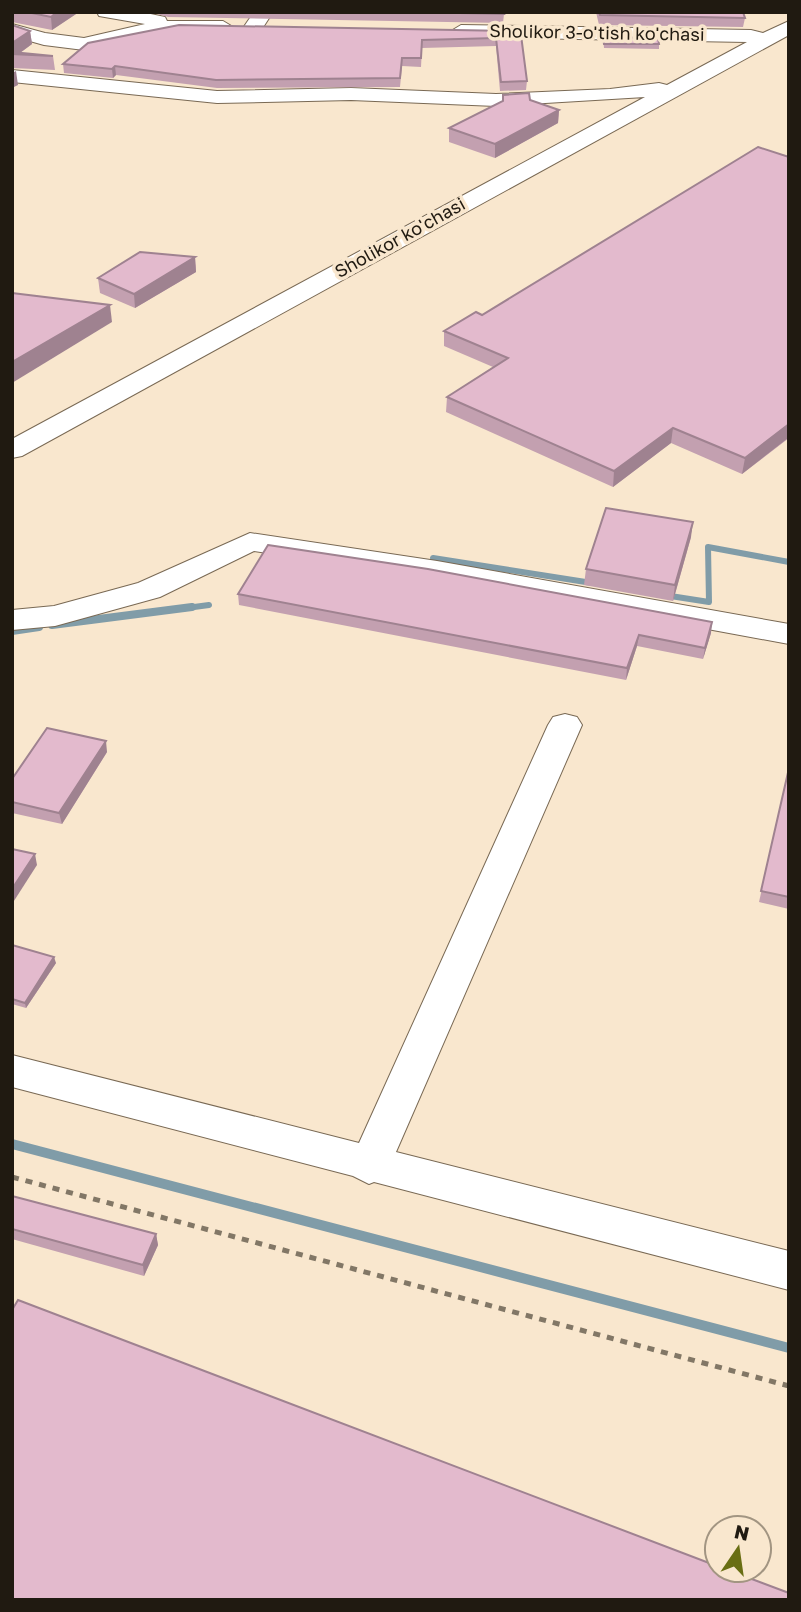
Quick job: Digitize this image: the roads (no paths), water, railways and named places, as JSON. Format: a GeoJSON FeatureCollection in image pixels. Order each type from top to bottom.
{"type":"FeatureCollection","features":[{"type":"Feature","properties":{"kind":"street"},"geometry":{"type":"LineString","coordinates":[[106,12],[179,25]]}},
{"type":"Feature","properties":{"kind":"street"},"geometry":{"type":"LineString","coordinates":[[515,12],[521,32]]}},
{"type":"Feature","properties":{"kind":"street"},"geometry":{"type":"LineString","coordinates":[[643,12],[649,34]]}},
{"type":"Feature","properties":{"kind":"street"},"geometry":{"type":"LineString","coordinates":[[745,12],[757,38]]}},
{"type":"Feature","properties":{"kind":"street"},"geometry":{"type":"LineString","coordinates":[[12,30],[44,39],[93,43],[179,25],[259,20],[280,28]]}},
{"type":"Feature","properties":{"kind":"street","name":"Sholikor ko'chasi"},"geometry":{"type":"LineString","coordinates":[[12,450],[680,86],[757,38],[789,27]]}},
{"type":"Feature","properties":{"kind":"street","name":"Sholikor 3-o'tish ko'chasi"},"geometry":{"type":"LineString","coordinates":[[441,31],[757,38]]}},
{"type":"Feature","properties":{"kind":"street"},"geometry":{"type":"LineString","coordinates":[[12,62],[44,39]]}},
{"type":"Feature","properties":{"kind":"street"},"geometry":{"type":"LineString","coordinates":[[12,76],[217,97],[351,94],[496,100],[611,95],[680,86]]}},
{"type":"Feature","properties":{"kind":"street"},"geometry":{"type":"LineString","coordinates":[[12,100],[54,82]]}},
{"type":"Feature","properties":{"kind":"street"},"geometry":{"type":"LineString","coordinates":[[12,620],[55,616],[149,590],[250,542],[437,570],[789,634]]}},
{"type":"Feature","properties":{"kind":"street"},"geometry":{"type":"LineString","coordinates":[[369,1166],[565,725]]}},
{"type":"Feature","properties":{"kind":"street"},"geometry":{"type":"LineString","coordinates":[[12,1071],[369,1166],[789,1271]]}},
{"type":"Feature","properties":{"kind":"waterway"},"geometry":{"type":"LineString","coordinates":[[664,595],[709,602],[708,547],[789,562]]}},
{"type":"Feature","properties":{"kind":"waterway"},"geometry":{"type":"LineString","coordinates":[[433,558],[592,583]]}},
{"type":"Feature","properties":{"kind":"waterway"},"geometry":{"type":"LineString","coordinates":[[179,609],[209,605]]}},
{"type":"Feature","properties":{"kind":"waterway"},"geometry":{"type":"LineString","coordinates":[[52,625],[192,607]]}},
{"type":"Feature","properties":{"kind":"waterway"},"geometry":{"type":"LineString","coordinates":[[12,631],[39,627]]}},
{"type":"Feature","properties":{"kind":"waterway"},"geometry":{"type":"LineString","coordinates":[[12,1144],[789,1348]]}}]}
